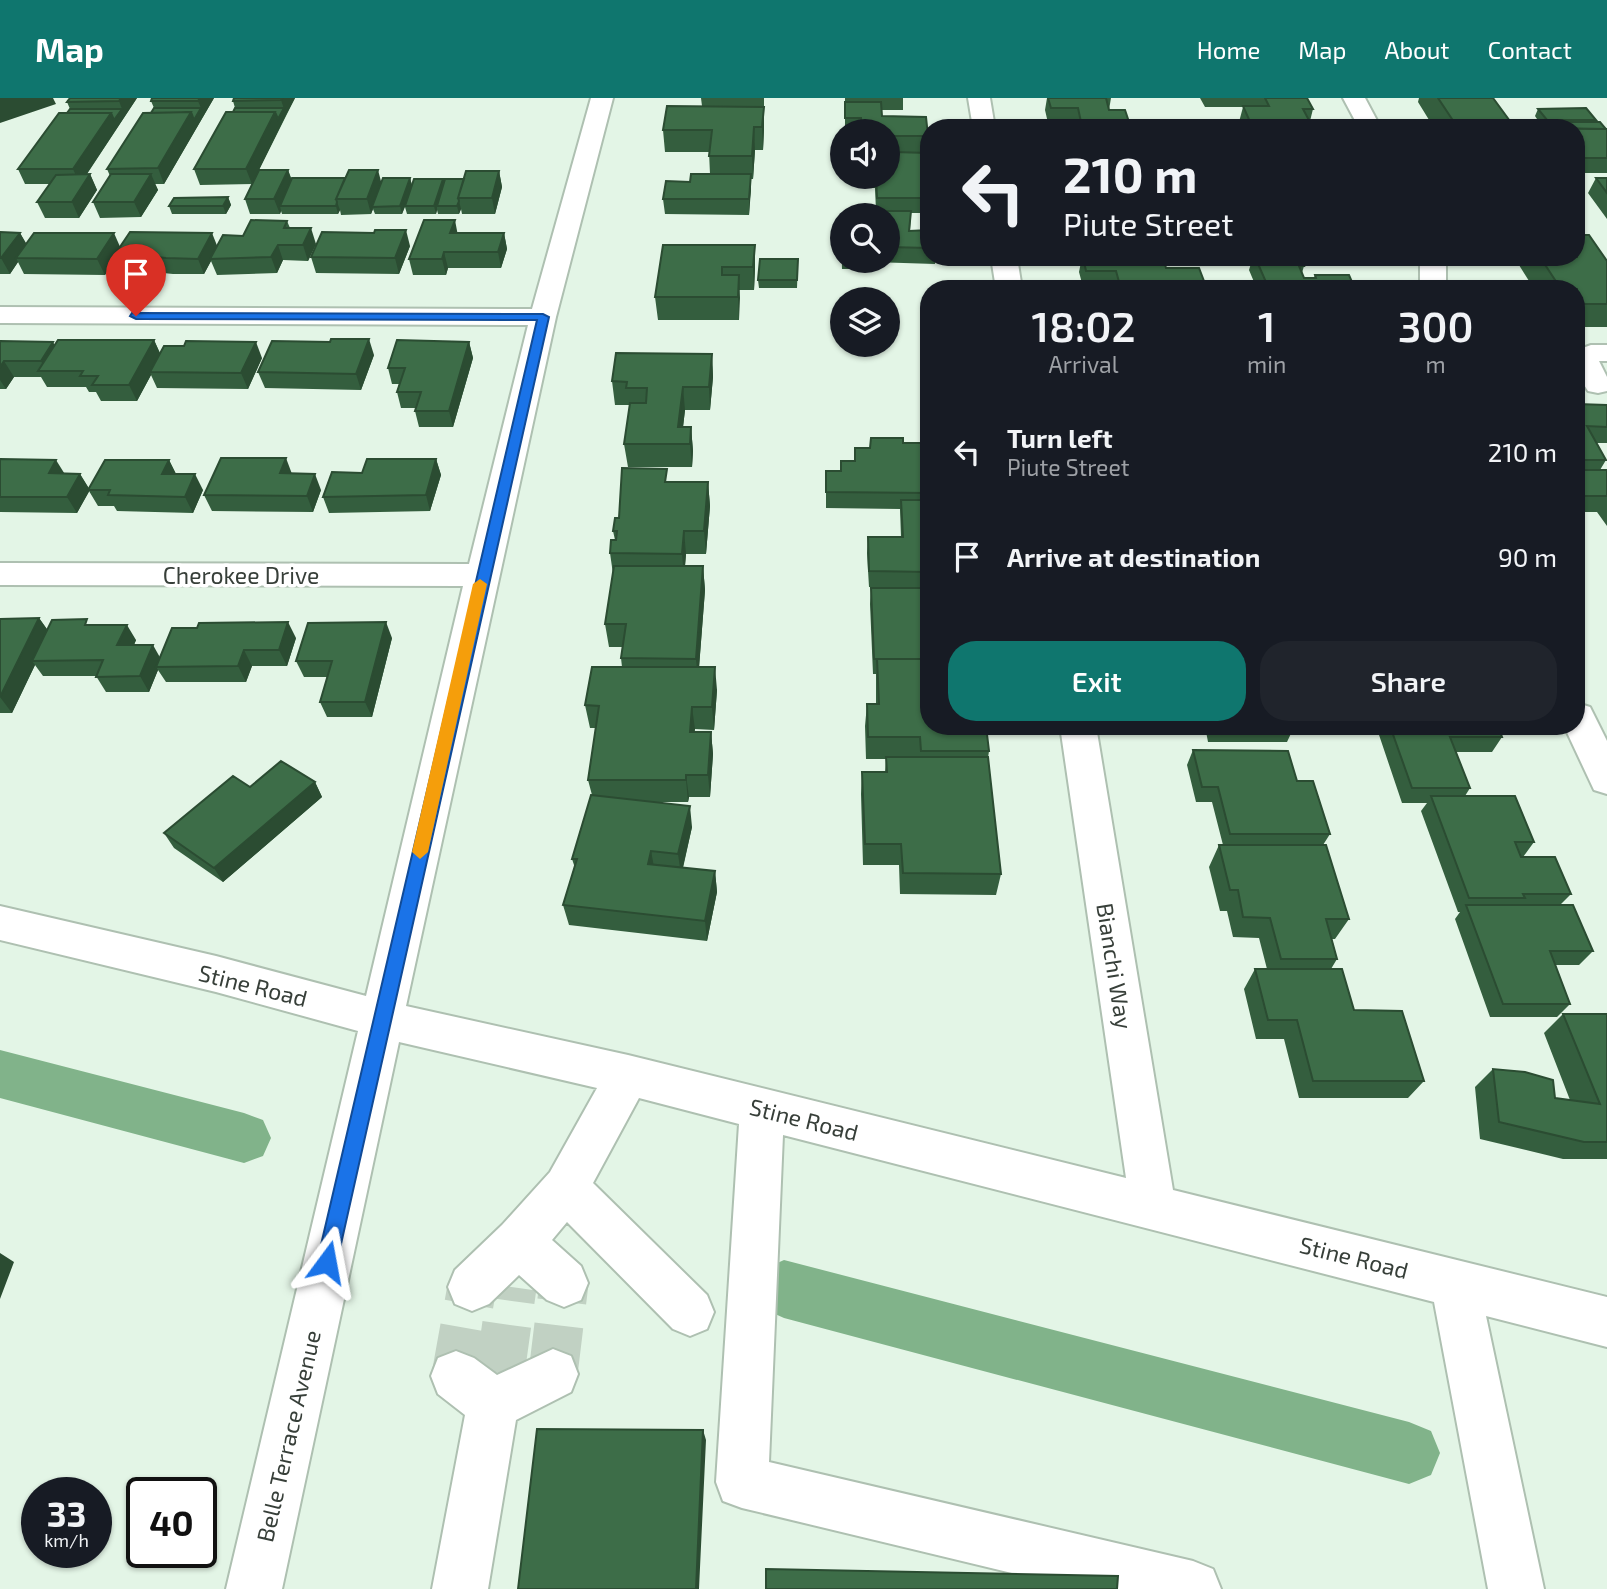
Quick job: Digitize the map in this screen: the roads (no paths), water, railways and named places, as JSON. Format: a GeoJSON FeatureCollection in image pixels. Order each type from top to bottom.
{"type":"FeatureCollection","features":[{"type":"Feature","properties":{"kind":"street","name":"Belle Terrace Avenue"},"geometry":{"type":"LineString","coordinates":[[254,1589],[482,575],[543,317],[603,98]]}},
{"type":"Feature","properties":{"kind":"street"},"geometry":{"type":"LineString","coordinates":[[979,98],[982,119]]}},
{"type":"Feature","properties":{"kind":"street"},"geometry":{"type":"LineString","coordinates":[[1354,98],[1365,119]]}},
{"type":"Feature","properties":{"kind":"street"},"geometry":{"type":"LineString","coordinates":[[0,315],[543,317]]}},
{"type":"Feature","properties":{"kind":"street"},"geometry":{"type":"LineString","coordinates":[[1585,364],[1594,385]]}},
{"type":"Feature","properties":{"kind":"street","name":"Cherokee Drive"},"geometry":{"type":"LineString","coordinates":[[0,574],[482,575]]}},
{"type":"Feature","properties":{"kind":"street"},"geometry":{"type":"LineString","coordinates":[[1585,733],[1607,780]]}},
{"type":"Feature","properties":{"kind":"street","name":"Bianchi Way"},"geometry":{"type":"LineString","coordinates":[[1079,735],[1153,1206]]}},
{"type":"Feature","properties":{"kind":"street","name":"Stine Road"},"geometry":{"type":"LineString","coordinates":[[0,923],[216,974],[382,1018],[628,1075],[1607,1323]]}},
{"type":"Feature","properties":{"kind":"street"},"geometry":{"type":"LineString","coordinates":[[492,1287],[519,1242],[566,1188],[628,1075]]}},
{"type":"Feature","properties":{"kind":"street"},"geometry":{"type":"LineString","coordinates":[[762,1109],[741,1482],[1141,1583],[1193,1589]]}},
{"type":"Feature","properties":{"kind":"street"},"geometry":{"type":"LineString","coordinates":[[566,1188],[690,1312]]}},
{"type":"Feature","properties":{"kind":"street"},"geometry":{"type":"LineString","coordinates":[[519,1242],[564,1283]]}},
{"type":"Feature","properties":{"kind":"street"},"geometry":{"type":"LineString","coordinates":[[1455,1283],[1516,1589]]}},
{"type":"Feature","properties":{"kind":"street"},"geometry":{"type":"LineString","coordinates":[[460,1589],[483,1384],[553,1374]]}},
{"type":"Feature","properties":{"kind":"waterway"},"geometry":{"type":"LineString","coordinates":[[0,1074],[244,1138]]}},
{"type":"Feature","properties":{"kind":"waterway"},"geometry":{"type":"LineString","coordinates":[[784,1289],[1409,1453]]}},
{"type":"Feature","properties":{"kind":"tunnel"},"geometry":{"type":"LineString","coordinates":[[553,1374],[564,1283]]}},
{"type":"Feature","properties":{"kind":"tunnel"},"geometry":{"type":"LineString","coordinates":[[456,1376],[472,1287]]}},
{"type":"Feature","properties":{"kind":"tunnel"},"geometry":{"type":"LineString","coordinates":[[500,1373],[512,1287]]}}]}
